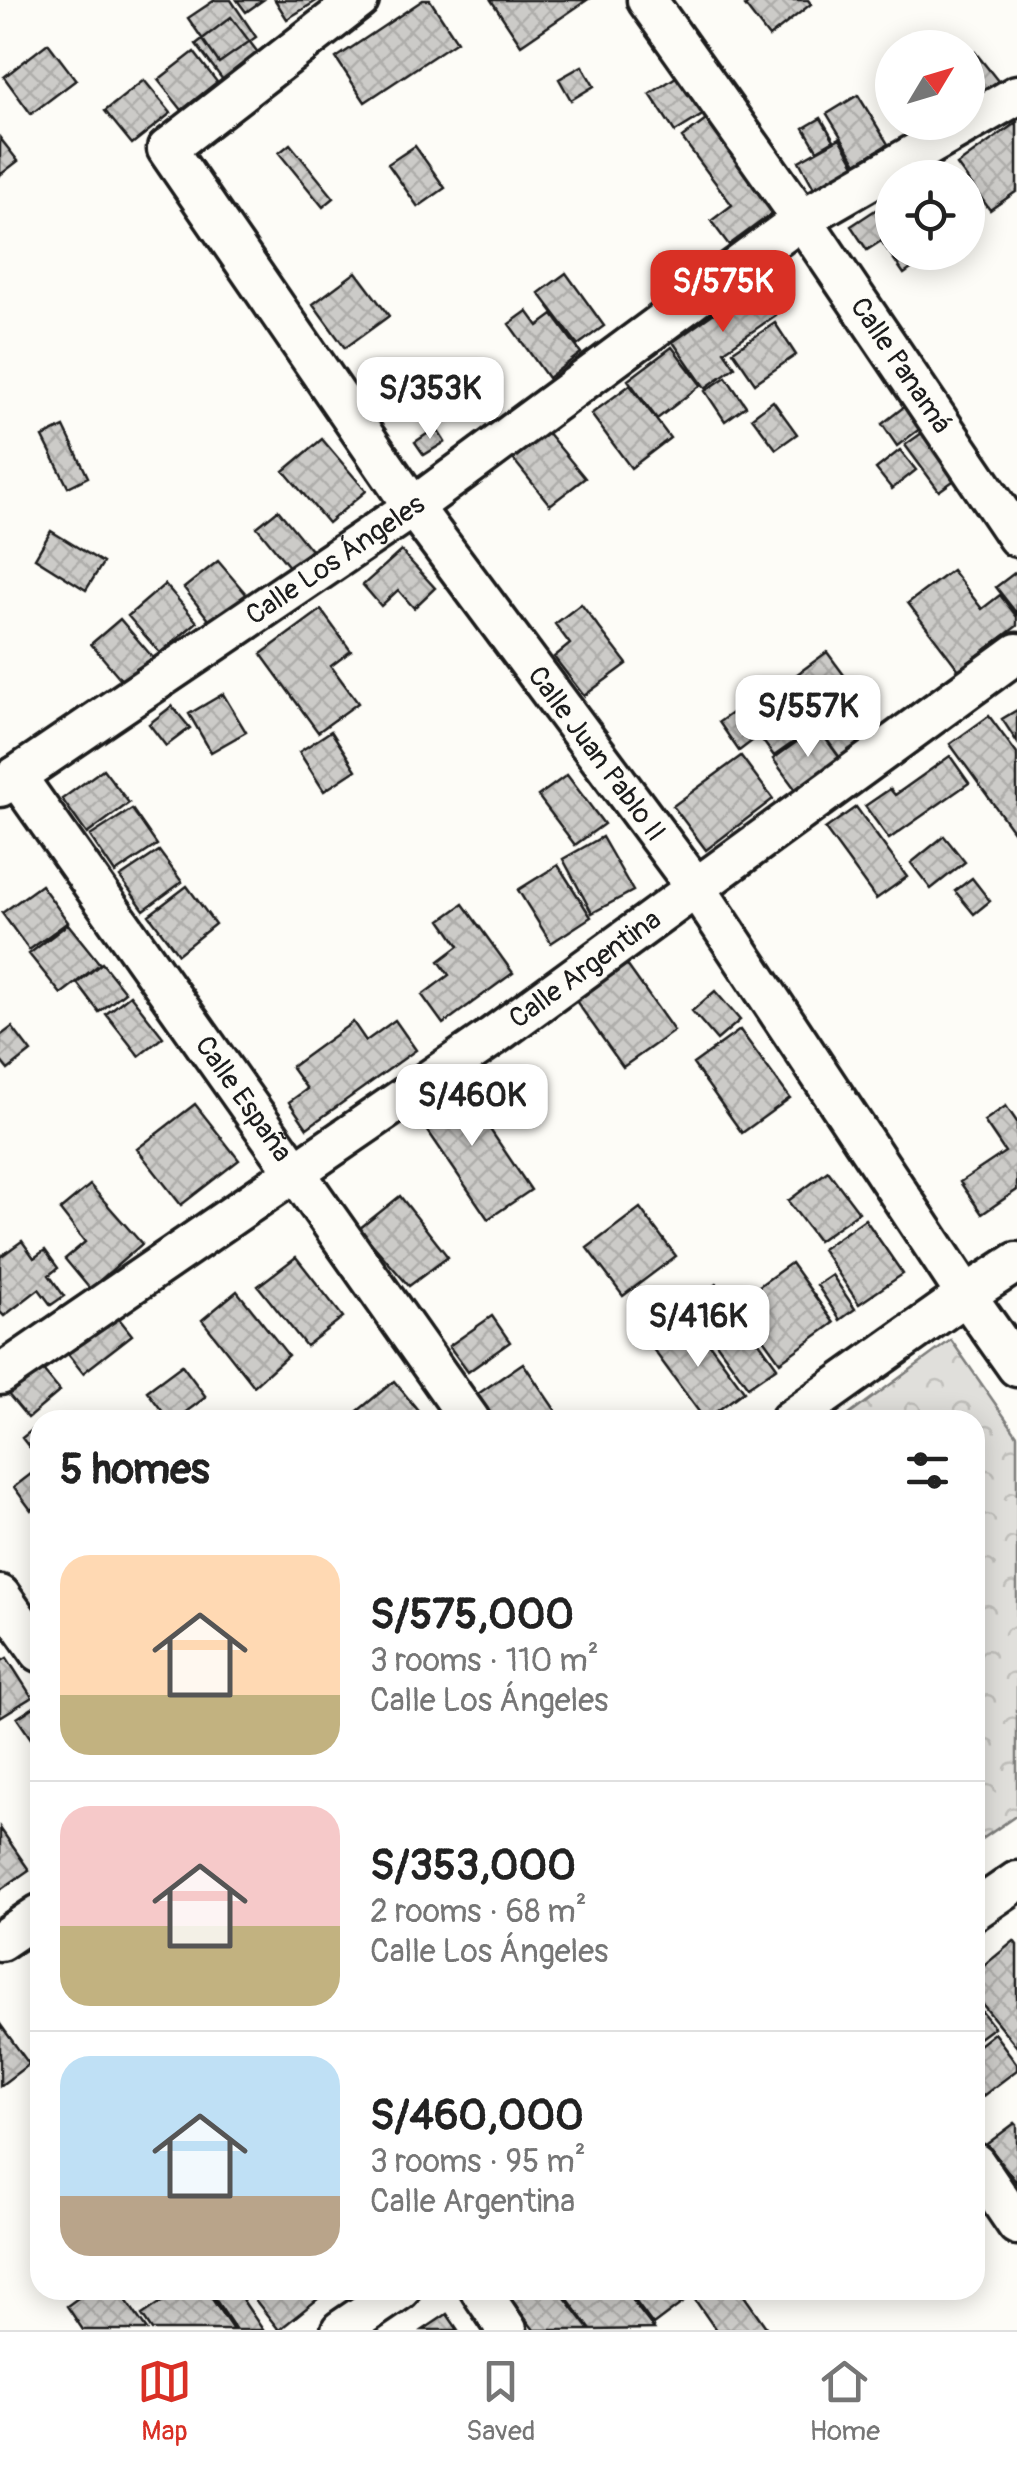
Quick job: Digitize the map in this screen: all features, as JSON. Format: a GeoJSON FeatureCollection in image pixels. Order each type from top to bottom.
{"type":"FeatureCollection","features":[{"type":"Feature","properties":{"kind":"street","name":"Calle Juan Pablo II"},"geometry":{"type":"LineString","coordinates":[[359,0],[166,148],[414,507],[697,890],[1017,1367]]}},
{"type":"Feature","properties":{"kind":"street","name":"Calle Panamá"},"geometry":{"type":"LineString","coordinates":[[647,0],[1017,537]]}},
{"type":"Feature","properties":{"kind":"street","name":"Calle Los Ángeles"},"geometry":{"type":"LineString","coordinates":[[8,781],[414,507],[802,220],[1017,95]]}},
{"type":"Feature","properties":{"kind":"street","name":"Calle Argentina"},"geometry":{"type":"LineString","coordinates":[[0,1375],[492,1037],[1017,654]]}},
{"type":"Feature","properties":{"kind":"street","name":"Calle España"},"geometry":{"type":"LineString","coordinates":[[8,781],[297,1172],[463,1410]]}},
{"type":"Feature","properties":{"kind":"street"},"geometry":{"type":"LineString","coordinates":[[804,1410],[1017,1262]]}},
{"type":"Feature","properties":{"kind":"street"},"geometry":{"type":"LineString","coordinates":[[0,1595],[30,1638]]}},
{"type":"Feature","properties":{"kind":"street"},"geometry":{"type":"LineString","coordinates":[[985,1903],[1017,1881]]}},
{"type":"Feature","properties":{"kind":"street"},"geometry":{"type":"LineString","coordinates":[[0,1941],[30,1921]]}},
{"type":"Feature","properties":{"kind":"street"},"geometry":{"type":"LineString","coordinates":[[985,2178],[1017,2225]]}},
{"type":"Feature","properties":{"kind":"street"},"geometry":{"type":"LineString","coordinates":[[341,2330],[385,2300]]}},
{"type":"Feature","properties":{"kind":"street"},"geometry":{"type":"LineString","coordinates":[[486,2300],[506,2330]]}},
{"type":"Feature","properties":{"kind":"green space"},"geometry":{"type":"Polygon","coordinates":[[[951,1340],[1017,1435],[1017,1815],[985,1837],[985,1410],[856,1410],[951,1340]]]}},
{"type":"Feature","properties":{"kind":"building"},"geometry":{"type":"Polygon","coordinates":[[[215,0],[231,0],[256,37],[219,63],[188,18],[215,0]]]}},
{"type":"Feature","properties":{"kind":"building"},"geometry":{"type":"Polygon","coordinates":[[[237,0],[263,0],[246,12],[237,0]]]}},
{"type":"Feature","properties":{"kind":"building"},"geometry":{"type":"Polygon","coordinates":[[[275,0],[318,0],[287,19],[275,0]]]}},
{"type":"Feature","properties":{"kind":"building"},"geometry":{"type":"Polygon","coordinates":[[[423,0],[430,0],[457,41],[365,102],[336,58],[423,0]]]}},
{"type":"Feature","properties":{"kind":"building"},"geometry":{"type":"Polygon","coordinates":[[[491,0],[587,0],[521,45],[491,0]]]}},
{"type":"Feature","properties":{"kind":"building"},"geometry":{"type":"Polygon","coordinates":[[[752,0],[808,0],[811,4],[769,37],[745,6],[752,0]]]}},
{"type":"Feature","properties":{"kind":"building"},"geometry":{"type":"Polygon","coordinates":[[[231,17],[259,54],[223,80],[196,44],[231,17]]]}},
{"type":"Feature","properties":{"kind":"building"},"geometry":{"type":"Polygon","coordinates":[[[48,43],[76,80],[31,114],[4,77],[48,43]]]}},
{"type":"Feature","properties":{"kind":"building"},"geometry":{"type":"Polygon","coordinates":[[[194,52],[217,82],[182,110],[158,80],[194,52]]]}},
{"type":"Feature","properties":{"kind":"building"},"geometry":{"type":"Polygon","coordinates":[[[985,65],[998,81],[985,91],[985,65]]]}},
{"type":"Feature","properties":{"kind":"building"},"geometry":{"type":"Polygon","coordinates":[[[582,66],[594,86],[571,100],[559,79],[582,66]]]}},
{"type":"Feature","properties":{"kind":"building"},"geometry":{"type":"Polygon","coordinates":[[[679,75],[704,114],[675,132],[650,94],[679,75]]]}},
{"type":"Feature","properties":{"kind":"building"},"geometry":{"type":"Polygon","coordinates":[[[144,80],[171,113],[132,144],[105,111],[144,80]]]}},
{"type":"Feature","properties":{"kind":"building"},"geometry":{"type":"Polygon","coordinates":[[[858,95],[875,123],[875,140],[886,140],[888,144],[857,163],[827,114],[858,95]]]}},
{"type":"Feature","properties":{"kind":"building"},"geometry":{"type":"Polygon","coordinates":[[[821,118],[834,140],[817,150],[804,128],[821,118]]]}},
{"type":"Feature","properties":{"kind":"building"},"geometry":{"type":"Polygon","coordinates":[[[706,120],[774,212],[729,245],[711,221],[732,205],[682,138],[706,120]]]}},
{"type":"Feature","properties":{"kind":"building"},"geometry":{"type":"Polygon","coordinates":[[[1017,122],[1017,191],[990,210],[985,203],[985,160],[964,160],[1017,122]]]}},
{"type":"Feature","properties":{"kind":"building"},"geometry":{"type":"Polygon","coordinates":[[[0,138],[18,161],[0,175],[0,138]]]}},
{"type":"Feature","properties":{"kind":"building"},"geometry":{"type":"Polygon","coordinates":[[[840,138],[856,166],[815,190],[799,161],[840,138]]]}},
{"type":"Feature","properties":{"kind":"building"},"geometry":{"type":"Polygon","coordinates":[[[290,144],[334,198],[323,207],[279,153],[290,144]]]}},
{"type":"Feature","properties":{"kind":"building"},"geometry":{"type":"Polygon","coordinates":[[[415,146],[445,188],[418,207],[388,164],[415,146]]]}},
{"type":"Feature","properties":{"kind":"building"},"geometry":{"type":"Polygon","coordinates":[[[875,210],[875,245],[867,250],[851,226],[875,210]]]}},
{"type":"Feature","properties":{"kind":"building"},"geometry":{"type":"Polygon","coordinates":[[[356,272],[389,316],[345,348],[313,304],[356,272]]]}},
{"type":"Feature","properties":{"kind":"building"},"geometry":{"type":"Polygon","coordinates":[[[566,273],[604,326],[578,345],[539,293],[566,273]]]}},
{"type":"Feature","properties":{"kind":"building"},"geometry":{"type":"Polygon","coordinates":[[[755,284],[776,315],[724,351],[735,367],[705,388],[673,342],[755,284]]]}},
{"type":"Feature","properties":{"kind":"building"},"geometry":{"type":"Polygon","coordinates":[[[527,311],[538,326],[553,315],[581,353],[548,378],[509,324],[527,311]]]}},
{"type":"Feature","properties":{"kind":"building"},"geometry":{"type":"Polygon","coordinates":[[[775,323],[796,355],[755,383],[733,351],[775,323]]]}},
{"type":"Feature","properties":{"kind":"building"},"geometry":{"type":"Polygon","coordinates":[[[672,347],[701,385],[657,419],[628,380],[672,347]]]}},
{"type":"Feature","properties":{"kind":"building"},"geometry":{"type":"Polygon","coordinates":[[[726,377],[746,406],[725,421],[705,391],[726,377]]]}},
{"type":"Feature","properties":{"kind":"building"},"geometry":{"type":"Polygon","coordinates":[[[630,385],[670,438],[631,468],[591,414],[630,385]]]}},
{"type":"Feature","properties":{"kind":"building"},"geometry":{"type":"Polygon","coordinates":[[[773,401],[797,434],[776,449],[752,417],[773,401]]]}},
{"type":"Feature","properties":{"kind":"building"},"geometry":{"type":"Polygon","coordinates":[[[905,406],[921,428],[897,446],[882,424],[905,406]]]}},
{"type":"Feature","properties":{"kind":"building"},"geometry":{"type":"Polygon","coordinates":[[[64,427],[88,477],[68,487],[43,437],[64,427]]]}},
{"type":"Feature","properties":{"kind":"building"},"geometry":{"type":"Polygon","coordinates":[[[436,428],[445,442],[424,455],[415,442],[436,428]]]}},
{"type":"Feature","properties":{"kind":"building"},"geometry":{"type":"Polygon","coordinates":[[[547,432],[585,478],[550,505],[513,459],[547,432]]]}},
{"type":"Feature","properties":{"kind":"building"},"geometry":{"type":"Polygon","coordinates":[[[922,433],[956,479],[939,491],[905,445],[922,433]]]}},
{"type":"Feature","properties":{"kind":"building"},"geometry":{"type":"Polygon","coordinates":[[[322,439],[366,491],[328,523],[284,471],[322,439]]]}},
{"type":"Feature","properties":{"kind":"building"},"geometry":{"type":"Polygon","coordinates":[[[900,450],[916,470],[892,489],[876,469],[900,450]]]}},
{"type":"Feature","properties":{"kind":"building"},"geometry":{"type":"Polygon","coordinates":[[[278,510],[311,550],[290,568],[257,527],[278,510]]]}},
{"type":"Feature","properties":{"kind":"building"},"geometry":{"type":"Polygon","coordinates":[[[51,531],[103,563],[86,590],[35,558],[51,531]]]}},
{"type":"Feature","properties":{"kind":"building"},"geometry":{"type":"Polygon","coordinates":[[[401,551],[435,588],[414,608],[398,590],[381,606],[363,585],[401,551]]]}},
{"type":"Feature","properties":{"kind":"building"},"geometry":{"type":"Polygon","coordinates":[[[218,561],[253,602],[217,630],[184,588],[218,561]]]}},
{"type":"Feature","properties":{"kind":"building"},"geometry":{"type":"Polygon","coordinates":[[[952,570],[982,609],[1000,595],[1017,617],[1017,626],[959,670],[908,603],[952,570]]]}},
{"type":"Feature","properties":{"kind":"building"},"geometry":{"type":"Polygon","coordinates":[[[1017,571],[1017,614],[996,587],[1017,571]]]}},
{"type":"Feature","properties":{"kind":"building"},"geometry":{"type":"Polygon","coordinates":[[[165,584],[197,622],[160,653],[128,616],[165,584]]]}},
{"type":"Feature","properties":{"kind":"building"},"geometry":{"type":"Polygon","coordinates":[[[581,604],[627,664],[584,696],[554,657],[570,644],[555,624],[581,604]]]}},
{"type":"Feature","properties":{"kind":"building"},"geometry":{"type":"Polygon","coordinates":[[[321,610],[351,651],[331,666],[358,703],[318,732],[261,654],[321,610]]]}},
{"type":"Feature","properties":{"kind":"building"},"geometry":{"type":"Polygon","coordinates":[[[120,619],[155,660],[126,685],[91,644],[120,619]]]}},
{"type":"Feature","properties":{"kind":"building"},"geometry":{"type":"Polygon","coordinates":[[[827,652],[858,694],[812,727],[781,686],[827,652]]]}},
{"type":"Feature","properties":{"kind":"building"},"geometry":{"type":"Polygon","coordinates":[[[223,694],[246,732],[211,752],[189,714],[223,694]]]}},
{"type":"Feature","properties":{"kind":"building"},"geometry":{"type":"Polygon","coordinates":[[[859,701],[883,733],[843,762],[820,730],[859,701]]]}},
{"type":"Feature","properties":{"kind":"building"},"geometry":{"type":"Polygon","coordinates":[[[765,704],[782,728],[800,715],[811,730],[774,756],[746,718],[765,704]]]}},
{"type":"Feature","properties":{"kind":"building"},"geometry":{"type":"Polygon","coordinates":[[[172,706],[190,728],[166,746],[149,724],[172,706]]]}},
{"type":"Feature","properties":{"kind":"building"},"geometry":{"type":"Polygon","coordinates":[[[736,710],[756,738],[739,751],[719,722],[736,710]]]}},
{"type":"Feature","properties":{"kind":"building"},"geometry":{"type":"Polygon","coordinates":[[[1017,710],[1017,742],[1002,719],[1017,710]]]}},
{"type":"Feature","properties":{"kind":"building"},"geometry":{"type":"Polygon","coordinates":[[[989,716],[1017,754],[1017,828],[1013,831],[950,744],[989,716]]]}},
{"type":"Feature","properties":{"kind":"building"},"geometry":{"type":"Polygon","coordinates":[[[817,727],[842,761],[798,793],[773,759],[817,727]]]}},
{"type":"Feature","properties":{"kind":"building"},"geometry":{"type":"Polygon","coordinates":[[[331,731],[356,770],[324,791],[299,752],[331,731]]]}},
{"type":"Feature","properties":{"kind":"building"},"geometry":{"type":"Polygon","coordinates":[[[741,756],[773,799],[706,850],[673,806],[741,756]]]}},
{"type":"Feature","properties":{"kind":"building"},"geometry":{"type":"Polygon","coordinates":[[[950,756],[969,783],[889,839],[865,806],[890,789],[895,795],[950,756]]]}},
{"type":"Feature","properties":{"kind":"building"},"geometry":{"type":"Polygon","coordinates":[[[103,769],[129,803],[87,834],[62,799],[103,769]]]}},
{"type":"Feature","properties":{"kind":"building"},"geometry":{"type":"Polygon","coordinates":[[[567,775],[604,824],[575,845],[538,796],[567,775]]]}},
{"type":"Feature","properties":{"kind":"building"},"geometry":{"type":"Polygon","coordinates":[[[856,807],[907,877],[876,899],[825,829],[856,807]]]}},
{"type":"Feature","properties":{"kind":"building"},"geometry":{"type":"Polygon","coordinates":[[[132,809],[157,845],[115,873],[90,836],[132,809]]]}},
{"type":"Feature","properties":{"kind":"building"},"geometry":{"type":"Polygon","coordinates":[[[944,836],[965,862],[931,889],[911,863],[944,836]]]}},
{"type":"Feature","properties":{"kind":"building"},"geometry":{"type":"Polygon","coordinates":[[[602,837],[633,891],[592,913],[563,859],[602,837]]]}},
{"type":"Feature","properties":{"kind":"building"},"geometry":{"type":"Polygon","coordinates":[[[159,851],[182,882],[144,910],[120,877],[159,851]]]}},
{"type":"Feature","properties":{"kind":"building"},"geometry":{"type":"Polygon","coordinates":[[[558,865],[591,917],[551,943],[518,890],[558,865]]]}},
{"type":"Feature","properties":{"kind":"building"},"geometry":{"type":"Polygon","coordinates":[[[972,878],[990,901],[974,914],[955,891],[972,878]]]}},
{"type":"Feature","properties":{"kind":"building"},"geometry":{"type":"Polygon","coordinates":[[[41,885],[68,922],[29,950],[2,913],[41,885]]]}},
{"type":"Feature","properties":{"kind":"building"},"geometry":{"type":"Polygon","coordinates":[[[187,886],[215,924],[178,954],[149,915],[187,886]]]}},
{"type":"Feature","properties":{"kind":"building"},"geometry":{"type":"Polygon","coordinates":[[[463,904],[513,973],[443,1024],[422,995],[449,975],[439,961],[459,946],[441,920],[463,904]]]}},
{"type":"Feature","properties":{"kind":"building"},"geometry":{"type":"Polygon","coordinates":[[[68,924],[100,964],[61,994],[29,954],[68,924]]]}},
{"type":"Feature","properties":{"kind":"building"},"geometry":{"type":"Polygon","coordinates":[[[620,955],[674,1031],[623,1067],[569,991],[620,955]]]}},
{"type":"Feature","properties":{"kind":"building"},"geometry":{"type":"Polygon","coordinates":[[[102,963],[125,992],[99,1012],[77,983],[102,963]]]}},
{"type":"Feature","properties":{"kind":"building"},"geometry":{"type":"Polygon","coordinates":[[[715,991],[740,1020],[717,1040],[692,1011],[715,991]]]}},
{"type":"Feature","properties":{"kind":"building"},"geometry":{"type":"Polygon","coordinates":[[[130,995],[163,1037],[139,1056],[106,1014],[130,995]]]}},
{"type":"Feature","properties":{"kind":"building"},"geometry":{"type":"Polygon","coordinates":[[[395,1020],[416,1050],[307,1128],[289,1102],[307,1089],[291,1067],[353,1022],[366,1041],[395,1020]]]}},
{"type":"Feature","properties":{"kind":"building"},"geometry":{"type":"Polygon","coordinates":[[[12,1027],[31,1052],[8,1070],[0,1060],[0,1036],[12,1027]]]}},
{"type":"Feature","properties":{"kind":"building"},"geometry":{"type":"Polygon","coordinates":[[[740,1030],[790,1098],[742,1133],[693,1064],[740,1030]]]}},
{"type":"Feature","properties":{"kind":"building"},"geometry":{"type":"Polygon","coordinates":[[[456,1079],[531,1190],[488,1219],[413,1109],[456,1079]]]}},
{"type":"Feature","properties":{"kind":"building"},"geometry":{"type":"Polygon","coordinates":[[[195,1104],[239,1160],[181,1205],[137,1149],[195,1104]]]}},
{"type":"Feature","properties":{"kind":"building"},"geometry":{"type":"Polygon","coordinates":[[[1006,1106],[1017,1122],[1017,1190],[982,1214],[960,1182],[1005,1152],[984,1121],[1006,1106]]]}},
{"type":"Feature","properties":{"kind":"building"},"geometry":{"type":"Polygon","coordinates":[[[828,1171],[859,1212],[818,1241],[788,1201],[828,1171]]]}},
{"type":"Feature","properties":{"kind":"building"},"geometry":{"type":"Polygon","coordinates":[[[90,1185],[142,1244],[90,1289],[65,1259],[85,1242],[60,1210],[90,1185]]]}},
{"type":"Feature","properties":{"kind":"building"},"geometry":{"type":"Polygon","coordinates":[[[400,1196],[448,1257],[409,1286],[359,1229],[400,1196]]]}},
{"type":"Feature","properties":{"kind":"building"},"geometry":{"type":"Polygon","coordinates":[[[640,1208],[676,1256],[623,1296],[587,1248],[640,1208]]]}},
{"type":"Feature","properties":{"kind":"building"},"geometry":{"type":"Polygon","coordinates":[[[865,1219],[903,1274],[859,1304],[822,1249],[865,1219]]]}},
{"type":"Feature","properties":{"kind":"building"},"geometry":{"type":"Polygon","coordinates":[[[22,1241],[34,1258],[45,1250],[58,1268],[49,1275],[64,1296],[51,1305],[39,1289],[4,1316],[0,1312],[0,1257],[22,1241]]]}},
{"type":"Feature","properties":{"kind":"building"},"geometry":{"type":"Polygon","coordinates":[[[296,1257],[343,1317],[306,1346],[258,1286],[296,1257]]]}},
{"type":"Feature","properties":{"kind":"building"},"geometry":{"type":"Polygon","coordinates":[[[791,1263],[834,1323],[780,1362],[737,1302],[791,1263]]]}},
{"type":"Feature","properties":{"kind":"building"},"geometry":{"type":"Polygon","coordinates":[[[832,1275],[855,1309],[840,1320],[817,1285],[832,1275]]]}},
{"type":"Feature","properties":{"kind":"building"},"geometry":{"type":"Polygon","coordinates":[[[717,1284],[777,1367],[748,1387],[689,1305],[717,1284]]]}},
{"type":"Feature","properties":{"kind":"building"},"geometry":{"type":"Polygon","coordinates":[[[237,1291],[288,1355],[254,1386],[202,1320],[237,1291]]]}},
{"type":"Feature","properties":{"kind":"building"},"geometry":{"type":"Polygon","coordinates":[[[109,1306],[132,1335],[83,1373],[60,1344],[109,1306]]]}},
{"type":"Feature","properties":{"kind":"building"},"geometry":{"type":"Polygon","coordinates":[[[492,1316],[510,1342],[468,1372],[449,1346],[492,1316]]]}},
{"type":"Feature","properties":{"kind":"building"},"geometry":{"type":"Polygon","coordinates":[[[692,1320],[744,1391],[718,1410],[698,1410],[653,1349],[692,1320]]]}},
{"type":"Feature","properties":{"kind":"building"},"geometry":{"type":"Polygon","coordinates":[[[34,1360],[60,1391],[37,1410],[30,1410],[28,1418],[2,1387],[34,1360]]]}},
{"type":"Feature","properties":{"kind":"building"},"geometry":{"type":"Polygon","coordinates":[[[523,1363],[555,1410],[480,1410],[472,1398],[523,1363]]]}},
{"type":"Feature","properties":{"kind":"building"},"geometry":{"type":"Polygon","coordinates":[[[182,1365],[206,1397],[188,1410],[161,1410],[147,1391],[182,1365]]]}},
{"type":"Feature","properties":{"kind":"building"},"geometry":{"type":"Polygon","coordinates":[[[394,1381],[418,1410],[359,1410],[394,1381]]]}},
{"type":"Feature","properties":{"kind":"building"},"geometry":{"type":"Polygon","coordinates":[[[30,1432],[30,1448],[22,1438],[30,1432]]]}},
{"type":"Feature","properties":{"kind":"building"},"geometry":{"type":"Polygon","coordinates":[[[30,1475],[30,1509],[14,1487],[30,1475]]]}},
{"type":"Feature","properties":{"kind":"building"},"geometry":{"type":"Polygon","coordinates":[[[7,1658],[30,1698],[0,1717],[0,1662],[7,1658]]]}},
{"type":"Feature","properties":{"kind":"building"},"geometry":{"type":"Polygon","coordinates":[[[30,1710],[30,1737],[17,1718],[30,1710]]]}},
{"type":"Feature","properties":{"kind":"building"},"geometry":{"type":"Polygon","coordinates":[[[0,1828],[29,1870],[0,1890],[0,1828]]]}},
{"type":"Feature","properties":{"kind":"building"},"geometry":{"type":"Polygon","coordinates":[[[1014,1941],[1017,1945],[1017,2047],[985,2007],[985,1965],[1014,1941]]]}},
{"type":"Feature","properties":{"kind":"building"},"geometry":{"type":"Polygon","coordinates":[[[985,2016],[994,2027],[985,2034],[985,2016]]]}},
{"type":"Feature","properties":{"kind":"building"},"geometry":{"type":"Polygon","coordinates":[[[0,2024],[29,2064],[0,2086],[0,2024]]]}},
{"type":"Feature","properties":{"kind":"building"},"geometry":{"type":"Polygon","coordinates":[[[994,2033],[1017,2064],[1017,2070],[985,2094],[985,2040],[994,2033]]]}},
{"type":"Feature","properties":{"kind":"building"},"geometry":{"type":"Polygon","coordinates":[[[1017,2125],[1017,2183],[987,2144],[1017,2125]]]}},
{"type":"Feature","properties":{"kind":"building"},"geometry":{"type":"Polygon","coordinates":[[[75,2300],[126,2300],[147,2330],[83,2330],[67,2306],[75,2300]]]}},
{"type":"Feature","properties":{"kind":"building"},"geometry":{"type":"Polygon","coordinates":[[[164,2300],[213,2300],[233,2330],[152,2330],[142,2315],[164,2300]]]}},
{"type":"Feature","properties":{"kind":"building"},"geometry":{"type":"Polygon","coordinates":[[[216,2300],[243,2300],[263,2330],[236,2330],[216,2300]]]}},
{"type":"Feature","properties":{"kind":"building"},"geometry":{"type":"Polygon","coordinates":[[[255,2300],[316,2300],[279,2330],[255,2300]]]}},
{"type":"Feature","properties":{"kind":"building"},"geometry":{"type":"Polygon","coordinates":[[[512,2300],[567,2300],[590,2330],[534,2330],[512,2300]]]}},
{"type":"Feature","properties":{"kind":"building"},"geometry":{"type":"Polygon","coordinates":[[[568,2300],[632,2300],[654,2329],[591,2330],[568,2300]]]}},
{"type":"Feature","properties":{"kind":"building"},"geometry":{"type":"Polygon","coordinates":[[[634,2300],[686,2300],[653,2325],[634,2300]]]}},
{"type":"Feature","properties":{"kind":"building"},"geometry":{"type":"Polygon","coordinates":[[[695,2300],[747,2300],[766,2327],[762,2330],[716,2330],[695,2300]]]}},
{"type":"Feature","properties":{"kind":"building"},"geometry":{"type":"Polygon","coordinates":[[[447,2314],[458,2330],[423,2330],[447,2314]]]}}]}
